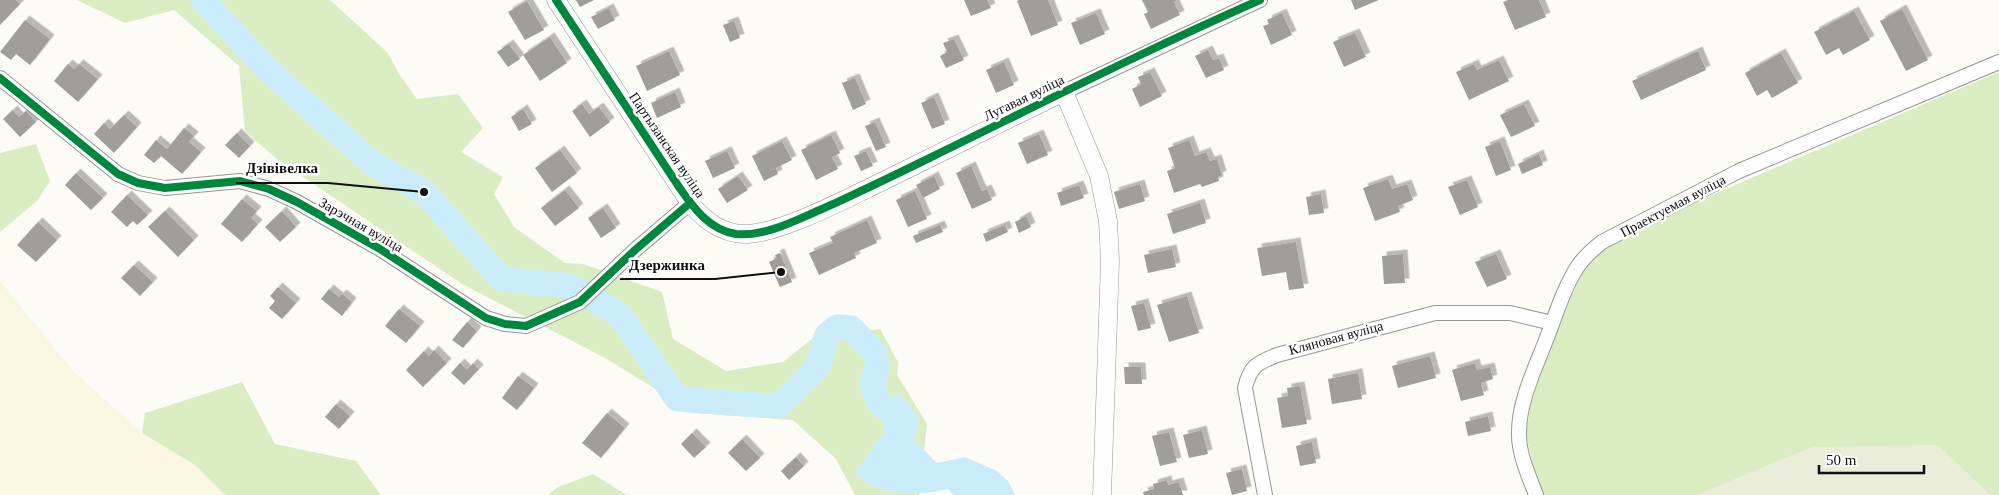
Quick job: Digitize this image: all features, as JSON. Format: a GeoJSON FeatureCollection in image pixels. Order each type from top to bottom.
{"type":"FeatureCollection","features":[{"type":"Feature","properties":{"kind":"street","name":"Партызанская вуліца"},"geometry":{"type":"LineString","coordinates":[[556,0],[690,203],[701,216],[720,229],[734,234],[749,234],[770,230],[798,220]]}},
{"type":"Feature","properties":{"kind":"street","name":"Лугавая вуліца"},"geometry":{"type":"LineString","coordinates":[[798,220],[848,198],[1064,92],[1260,0]]}},
{"type":"Feature","properties":{"kind":"street","name":"Праектуемая вуліца"},"geometry":{"type":"LineString","coordinates":[[1536,495],[1523,458],[1519,432],[1527,390],[1565,290],[1578,266],[1590,250],[1739,171],[1999,62]]}},
{"type":"Feature","properties":{"kind":"street","name":"Зарэчная вуліца"},"geometry":{"type":"LineString","coordinates":[[0,78],[118,174],[138,183],[166,188],[240,181],[269,189],[297,202],[380,249],[486,318],[505,324],[526,326],[556,314],[586,296],[635,250],[690,203]]}},
{"type":"Feature","properties":{"kind":"street","name":"Лугавая вуліца"},"geometry":{"type":"LineString","coordinates":[[1064,92],[1099,176],[1108,221],[1110,261],[1102,495]]}},
{"type":"Feature","properties":{"kind":"street","name":"Кляновая вуліца"},"geometry":{"type":"LineString","coordinates":[[1265,495],[1245,388],[1248,374],[1258,362],[1334,339],[1435,313],[1510,313],[1552,323]]}},
{"type":"Feature","properties":{"kind":"shaded area"},"geometry":{"type":"Polygon","coordinates":[[[0,281],[73,371],[142,433],[195,465],[225,495],[0,495],[0,281]]]}},
{"type":"Feature","properties":{"kind":"green space"},"geometry":{"type":"Polygon","coordinates":[[[77,0],[330,0],[388,53],[399,74],[417,99],[458,94],[483,128],[461,152],[503,177],[494,194],[514,227],[565,263],[583,264],[662,292],[673,339],[726,371],[783,362],[813,338],[880,329],[898,362],[897,375],[927,424],[919,495],[855,495],[836,459],[793,420],[695,413],[605,358],[462,284],[278,160],[245,131],[239,66],[174,10],[125,23],[77,0]]]}},
{"type":"Feature","properties":{"kind":"green space"},"geometry":{"type":"Polygon","coordinates":[[[1999,72],[1999,495],[1544,495],[1538,484],[1526,435],[1530,408],[1540,374],[1570,299],[1587,263],[1602,242],[1999,72]]]}},
{"type":"Feature","properties":{"kind":"green space"},"geometry":{"type":"Polygon","coordinates":[[[36,144],[50,181],[37,201],[0,232],[0,153],[36,144]]]}},
{"type":"Feature","properties":{"kind":"green space"},"geometry":{"type":"Polygon","coordinates":[[[242,382],[275,444],[356,461],[381,495],[225,495],[195,465],[142,433],[145,413],[242,382]]]}},
{"type":"Feature","properties":{"kind":"green space"},"geometry":{"type":"Polygon","coordinates":[[[1938,445],[1990,495],[1696,495],[1812,447],[1938,445]]]}},
{"type":"Feature","properties":{"kind":"green space"},"geometry":{"type":"Polygon","coordinates":[[[593,474],[627,495],[548,495],[558,487],[593,474]]]}},
{"type":"Feature","properties":{"kind":"water"},"geometry":{"type":"Polygon","coordinates":[[[900,394],[918,415],[914,440],[937,463],[965,457],[997,471],[1008,481],[1015,495],[953,495],[948,489],[921,493],[892,492],[872,486],[855,473],[883,433],[884,420],[879,403],[900,394]]]}},
{"type":"Feature","properties":{"kind":"building"},"geometry":{"type":"Polygon","coordinates":[[[0,0],[16,0],[20,4],[0,25],[0,0]]]}},
{"type":"Feature","properties":{"kind":"building"},"geometry":{"type":"Polygon","coordinates":[[[576,0],[594,0],[580,7],[576,0]]]}},
{"type":"Feature","properties":{"kind":"building"},"geometry":{"type":"Polygon","coordinates":[[[964,0],[987,0],[991,8],[971,16],[964,0]]]}},
{"type":"Feature","properties":{"kind":"building"},"geometry":{"type":"Polygon","coordinates":[[[1048,0],[1058,25],[1031,36],[1017,1],[1048,0]]]}},
{"type":"Feature","properties":{"kind":"building"},"geometry":{"type":"Polygon","coordinates":[[[1142,0],[1177,0],[1174,2],[1180,15],[1151,29],[1144,14],[1148,12],[1142,0]]]}},
{"type":"Feature","properties":{"kind":"building"},"geometry":{"type":"Polygon","coordinates":[[[1351,0],[1379,0],[1355,10],[1351,0]]]}},
{"type":"Feature","properties":{"kind":"building"},"geometry":{"type":"Polygon","coordinates":[[[1508,0],[1539,0],[1546,17],[1515,30],[1503,2],[1508,0]]]}},
{"type":"Feature","properties":{"kind":"building"},"geometry":{"type":"Polygon","coordinates":[[[527,1],[544,30],[525,40],[508,12],[527,1]]]}},
{"type":"Feature","properties":{"kind":"building"},"geometry":{"type":"Polygon","coordinates":[[[609,8],[615,20],[598,29],[591,17],[609,8]]]}},
{"type":"Feature","properties":{"kind":"building"},"geometry":{"type":"Polygon","coordinates":[[[1902,9],[1928,60],[1906,71],[1880,21],[1902,9]]]}},
{"type":"Feature","properties":{"kind":"building"},"geometry":{"type":"Polygon","coordinates":[[[1854,11],[1870,40],[1843,55],[1839,48],[1826,55],[1814,32],[1854,11]]]}},
{"type":"Feature","properties":{"kind":"building"},"geometry":{"type":"Polygon","coordinates":[[[1096,13],[1105,34],[1080,45],[1071,23],[1096,13]]]}},
{"type":"Feature","properties":{"kind":"building"},"geometry":{"type":"Polygon","coordinates":[[[1282,13],[1292,35],[1271,45],[1263,26],[1269,24],[1267,20],[1282,13]]]}},
{"type":"Feature","properties":{"kind":"building"},"geometry":{"type":"Polygon","coordinates":[[[25,20],[50,39],[30,65],[16,54],[11,60],[0,52],[25,20]]]}},
{"type":"Feature","properties":{"kind":"building"},"geometry":{"type":"Polygon","coordinates":[[[734,21],[740,38],[730,42],[723,25],[734,21]]]}},
{"type":"Feature","properties":{"kind":"building"},"geometry":{"type":"Polygon","coordinates":[[[1355,33],[1366,57],[1344,67],[1333,42],[1355,33]]]}},
{"type":"Feature","properties":{"kind":"building"},"geometry":{"type":"Polygon","coordinates":[[[550,37],[567,63],[540,81],[523,55],[550,37]]]}},
{"type":"Feature","properties":{"kind":"building"},"geometry":{"type":"Polygon","coordinates":[[[954,39],[964,60],[946,68],[940,56],[947,52],[943,43],[954,39]]]}},
{"type":"Feature","properties":{"kind":"building"},"geometry":{"type":"Polygon","coordinates":[[[509,44],[520,59],[508,67],[497,52],[509,44]]]}},
{"type":"Feature","properties":{"kind":"building"},"geometry":{"type":"Polygon","coordinates":[[[1208,50],[1213,60],[1219,58],[1224,70],[1206,78],[1195,56],[1208,50]]]}},
{"type":"Feature","properties":{"kind":"building"},"geometry":{"type":"Polygon","coordinates":[[[669,51],[680,75],[647,91],[636,66],[669,51]]]}},
{"type":"Feature","properties":{"kind":"building"},"geometry":{"type":"Polygon","coordinates":[[[1698,51],[1706,70],[1641,100],[1632,81],[1698,51]]]}},
{"type":"Feature","properties":{"kind":"building"},"geometry":{"type":"Polygon","coordinates":[[[1781,53],[1798,83],[1772,98],[1767,90],[1757,96],[1745,73],[1781,53]]]}},
{"type":"Feature","properties":{"kind":"building"},"geometry":{"type":"Polygon","coordinates":[[[1499,60],[1509,81],[1469,100],[1456,72],[1474,64],[1477,70],[1499,60]]]}},
{"type":"Feature","properties":{"kind":"building"},"geometry":{"type":"Polygon","coordinates":[[[1004,62],[1014,85],[996,93],[986,70],[1004,62]]]}},
{"type":"Feature","properties":{"kind":"building"},"geometry":{"type":"Polygon","coordinates":[[[68,64],[74,69],[79,64],[98,79],[78,102],[54,81],[68,64]]]}},
{"type":"Feature","properties":{"kind":"building"},"geometry":{"type":"Polygon","coordinates":[[[1150,72],[1162,96],[1140,107],[1132,89],[1141,84],[1138,77],[1150,72]]]}},
{"type":"Feature","properties":{"kind":"building"},"geometry":{"type":"Polygon","coordinates":[[[855,78],[866,104],[853,110],[842,83],[855,78]]]}},
{"type":"Feature","properties":{"kind":"building"},"geometry":{"type":"Polygon","coordinates":[[[675,92],[681,107],[657,118],[651,103],[675,92]]]}},
{"type":"Feature","properties":{"kind":"building"},"geometry":{"type":"Polygon","coordinates":[[[934,97],[945,124],[932,129],[921,103],[934,97]]]}},
{"type":"Feature","properties":{"kind":"building"},"geometry":{"type":"Polygon","coordinates":[[[582,104],[589,114],[599,107],[610,122],[590,137],[572,111],[582,104]]]}},
{"type":"Feature","properties":{"kind":"building"},"geometry":{"type":"Polygon","coordinates":[[[1524,104],[1535,126],[1511,137],[1500,115],[1524,104]]]}},
{"type":"Feature","properties":{"kind":"building"},"geometry":{"type":"Polygon","coordinates":[[[523,109],[532,124],[519,131],[511,117],[523,109]]]}},
{"type":"Feature","properties":{"kind":"building"},"geometry":{"type":"Polygon","coordinates":[[[13,110],[19,117],[26,111],[36,122],[20,137],[3,119],[13,110]]]}},
{"type":"Feature","properties":{"kind":"building"},"geometry":{"type":"Polygon","coordinates":[[[124,115],[137,127],[114,153],[94,134],[104,123],[110,129],[124,115]]]}},
{"type":"Feature","properties":{"kind":"building"},"geometry":{"type":"Polygon","coordinates":[[[875,122],[886,147],[876,151],[865,126],[875,122]]]}},
{"type":"Feature","properties":{"kind":"building"},"geometry":{"type":"Polygon","coordinates":[[[184,128],[194,136],[189,142],[201,152],[182,174],[161,156],[154,163],[144,155],[156,140],[167,149],[184,128]]]}},
{"type":"Feature","properties":{"kind":"building"},"geometry":{"type":"Polygon","coordinates":[[[237,133],[250,146],[239,158],[225,145],[237,133]]]}},
{"type":"Feature","properties":{"kind":"building"},"geometry":{"type":"Polygon","coordinates":[[[1039,134],[1048,155],[1027,164],[1018,143],[1039,134]]]}},
{"type":"Feature","properties":{"kind":"building"},"geometry":{"type":"Polygon","coordinates":[[[831,135],[840,153],[832,157],[838,169],[816,180],[801,150],[831,135]]]}},
{"type":"Feature","properties":{"kind":"building"},"geometry":{"type":"Polygon","coordinates":[[[1189,140],[1195,156],[1206,152],[1210,161],[1217,159],[1222,175],[1218,177],[1219,181],[1202,187],[1200,184],[1174,193],[1167,171],[1175,168],[1168,148],[1189,140]]]}},
{"type":"Feature","properties":{"kind":"building"},"geometry":{"type":"Polygon","coordinates":[[[782,141],[792,160],[776,168],[778,174],[764,181],[752,156],[782,141]]]}},
{"type":"Feature","properties":{"kind":"building"},"geometry":{"type":"Polygon","coordinates":[[[1500,141],[1511,170],[1496,176],[1485,147],[1500,141]]]}},
{"type":"Feature","properties":{"kind":"building"},"geometry":{"type":"Polygon","coordinates":[[[560,150],[577,173],[552,192],[535,168],[560,150]]]}},
{"type":"Feature","properties":{"kind":"building"},"geometry":{"type":"Polygon","coordinates":[[[727,151],[735,168],[713,178],[705,161],[727,151]]]}},
{"type":"Feature","properties":{"kind":"building"},"geometry":{"type":"Polygon","coordinates":[[[866,151],[873,166],[861,171],[854,156],[866,151]]]}},
{"type":"Feature","properties":{"kind":"building"},"geometry":{"type":"Polygon","coordinates":[[[1539,154],[1543,165],[1522,174],[1518,164],[1539,154]]]}},
{"type":"Feature","properties":{"kind":"building"},"geometry":{"type":"Polygon","coordinates":[[[971,166],[982,191],[987,189],[992,200],[972,209],[956,173],[971,166]]]}},
{"type":"Feature","properties":{"kind":"building"},"geometry":{"type":"Polygon","coordinates":[[[76,173],[103,198],[91,210],[65,185],[76,173]]]}},
{"type":"Feature","properties":{"kind":"building"},"geometry":{"type":"Polygon","coordinates":[[[738,176],[748,190],[727,203],[718,189],[738,176]]]}},
{"type":"Feature","properties":{"kind":"building"},"geometry":{"type":"Polygon","coordinates":[[[934,176],[940,189],[923,198],[916,185],[934,176]]]}},
{"type":"Feature","properties":{"kind":"building"},"geometry":{"type":"Polygon","coordinates":[[[1388,179],[1392,189],[1407,184],[1413,200],[1398,206],[1400,212],[1375,221],[1363,188],[1388,179]]]}},
{"type":"Feature","properties":{"kind":"building"},"geometry":{"type":"Polygon","coordinates":[[[1467,180],[1478,207],[1460,215],[1448,187],[1467,180]]]}},
{"type":"Feature","properties":{"kind":"building"},"geometry":{"type":"Polygon","coordinates":[[[1140,184],[1145,201],[1119,209],[1114,192],[1140,184]]]}},
{"type":"Feature","properties":{"kind":"building"},"geometry":{"type":"Polygon","coordinates":[[[1079,185],[1084,198],[1061,206],[1057,193],[1079,185]]]}},
{"type":"Feature","properties":{"kind":"building"},"geometry":{"type":"Polygon","coordinates":[[[565,190],[579,208],[555,226],[541,208],[565,190]]]}},
{"type":"Feature","properties":{"kind":"building"},"geometry":{"type":"Polygon","coordinates":[[[915,191],[927,219],[908,227],[896,200],[915,191]]]}},
{"type":"Feature","properties":{"kind":"building"},"geometry":{"type":"Polygon","coordinates":[[[1321,194],[1324,213],[1309,215],[1306,197],[1321,194]]]}},
{"type":"Feature","properties":{"kind":"building"},"geometry":{"type":"Polygon","coordinates":[[[127,195],[148,215],[137,225],[133,221],[127,227],[111,212],[127,195]]]}},
{"type":"Feature","properties":{"kind":"building"},"geometry":{"type":"Polygon","coordinates":[[[242,199],[257,211],[251,218],[258,224],[242,242],[221,224],[242,199]]]}},
{"type":"Feature","properties":{"kind":"building"},"geometry":{"type":"Polygon","coordinates":[[[1200,203],[1206,223],[1173,234],[1167,214],[1200,203]]]}},
{"type":"Feature","properties":{"kind":"building"},"geometry":{"type":"Polygon","coordinates":[[[603,208],[616,228],[601,238],[588,218],[603,208]]]}},
{"type":"Feature","properties":{"kind":"building"},"geometry":{"type":"Polygon","coordinates":[[[165,211],[194,240],[178,257],[148,227],[165,211]]]}},
{"type":"Feature","properties":{"kind":"building"},"geometry":{"type":"Polygon","coordinates":[[[282,211],[296,227],[280,242],[265,227],[282,211]]]}},
{"type":"Feature","properties":{"kind":"building"},"geometry":{"type":"Polygon","coordinates":[[[1026,216],[1031,227],[1019,233],[1015,222],[1026,216]]]}},
{"type":"Feature","properties":{"kind":"building"},"geometry":{"type":"Polygon","coordinates":[[[867,220],[877,243],[854,253],[856,258],[819,275],[809,253],[833,243],[830,237],[867,220]]]}},
{"type":"Feature","properties":{"kind":"building"},"geometry":{"type":"Polygon","coordinates":[[[38,222],[57,240],[36,262],[17,245],[38,222]]]}},
{"type":"Feature","properties":{"kind":"building"},"geometry":{"type":"Polygon","coordinates":[[[940,225],[943,232],[916,243],[913,236],[940,225]]]}},
{"type":"Feature","properties":{"kind":"building"},"geometry":{"type":"Polygon","coordinates":[[[1005,225],[1008,232],[986,242],[983,234],[1005,225]]]}},
{"type":"Feature","properties":{"kind":"building"},"geometry":{"type":"Polygon","coordinates":[[[1296,242],[1304,288],[1289,290],[1286,272],[1262,276],[1257,248],[1296,242]]]}},
{"type":"Feature","properties":{"kind":"building"},"geometry":{"type":"Polygon","coordinates":[[[1172,249],[1176,267],[1148,273],[1144,255],[1172,249]]]}},
{"type":"Feature","properties":{"kind":"building"},"geometry":{"type":"Polygon","coordinates":[[[780,253],[792,282],[780,287],[769,262],[777,258],[775,255],[780,253]]]}},
{"type":"Feature","properties":{"kind":"building"},"geometry":{"type":"Polygon","coordinates":[[[1403,254],[1405,283],[1384,284],[1382,256],[1403,254]]]}},
{"type":"Feature","properties":{"kind":"building"},"geometry":{"type":"Polygon","coordinates":[[[1496,254],[1507,279],[1487,287],[1475,262],[1496,254]]]}},
{"type":"Feature","properties":{"kind":"building"},"geometry":{"type":"Polygon","coordinates":[[[134,265],[153,282],[140,296],[121,278],[134,265]]]}},
{"type":"Feature","properties":{"kind":"building"},"geometry":{"type":"Polygon","coordinates":[[[278,287],[296,303],[282,319],[269,308],[275,301],[270,296],[278,287]]]}},
{"type":"Feature","properties":{"kind":"building"},"geometry":{"type":"Polygon","coordinates":[[[329,289],[339,297],[342,294],[352,302],[342,316],[321,299],[329,289]]]}},
{"type":"Feature","properties":{"kind":"building"},"geometry":{"type":"Polygon","coordinates":[[[1187,296],[1199,333],[1169,342],[1157,305],[1187,296]]]}},
{"type":"Feature","properties":{"kind":"building"},"geometry":{"type":"Polygon","coordinates":[[[1144,303],[1151,328],[1138,331],[1131,306],[1144,303]]]}},
{"type":"Feature","properties":{"kind":"building"},"geometry":{"type":"Polygon","coordinates":[[[399,309],[420,326],[406,343],[385,326],[399,309]]]}},
{"type":"Feature","properties":{"kind":"building"},"geometry":{"type":"Polygon","coordinates":[[[467,322],[477,331],[463,348],[452,340],[467,322]]]}},
{"type":"Feature","properties":{"kind":"building"},"geometry":{"type":"Polygon","coordinates":[[[434,350],[447,363],[423,387],[406,370],[424,351],[429,356],[434,350]]]}},
{"type":"Feature","properties":{"kind":"building"},"geometry":{"type":"Polygon","coordinates":[[[1430,356],[1436,378],[1398,388],[1392,366],[1430,356]]]}},
{"type":"Feature","properties":{"kind":"building"},"geometry":{"type":"Polygon","coordinates":[[[460,363],[467,370],[473,363],[479,369],[464,385],[451,373],[460,363]]]}},
{"type":"Feature","properties":{"kind":"building"},"geometry":{"type":"Polygon","coordinates":[[[1475,363],[1477,370],[1490,367],[1493,379],[1481,383],[1484,395],[1461,401],[1452,370],[1475,363]]]}},
{"type":"Feature","properties":{"kind":"building"},"geometry":{"type":"Polygon","coordinates":[[[1124,367],[1141,367],[1142,384],[1125,384],[1124,367]]]}},
{"type":"Feature","properties":{"kind":"building"},"geometry":{"type":"Polygon","coordinates":[[[1358,373],[1362,399],[1332,404],[1328,379],[1358,373]]]}},
{"type":"Feature","properties":{"kind":"building"},"geometry":{"type":"Polygon","coordinates":[[[518,376],[534,388],[517,410],[502,398],[518,376]]]}},
{"type":"Feature","properties":{"kind":"building"},"geometry":{"type":"Polygon","coordinates":[[[1300,386],[1307,424],[1282,428],[1277,398],[1288,396],[1287,388],[1300,386]]]}},
{"type":"Feature","properties":{"kind":"building"},"geometry":{"type":"Polygon","coordinates":[[[336,404],[350,416],[339,429],[325,417],[336,404]]]}},
{"type":"Feature","properties":{"kind":"building"},"geometry":{"type":"Polygon","coordinates":[[[607,413],[625,428],[601,458],[582,443],[607,413]]]}},
{"type":"Feature","properties":{"kind":"building"},"geometry":{"type":"Polygon","coordinates":[[[1488,416],[1491,431],[1468,436],[1465,422],[1488,416]]]}},
{"type":"Feature","properties":{"kind":"building"},"geometry":{"type":"Polygon","coordinates":[[[1202,430],[1208,454],[1189,458],[1183,435],[1202,430]]]}},
{"type":"Feature","properties":{"kind":"building"},"geometry":{"type":"Polygon","coordinates":[[[1169,432],[1177,462],[1160,466],[1152,436],[1169,432]]]}},
{"type":"Feature","properties":{"kind":"building"},"geometry":{"type":"Polygon","coordinates":[[[692,433],[706,447],[694,458],[681,444],[692,433]]]}},
{"type":"Feature","properties":{"kind":"building"},"geometry":{"type":"Polygon","coordinates":[[[742,439],[760,458],[746,471],[728,453],[742,439]]]}},
{"type":"Feature","properties":{"kind":"building"},"geometry":{"type":"Polygon","coordinates":[[[1312,442],[1316,463],[1300,466],[1296,446],[1312,442]]]}},
{"type":"Feature","properties":{"kind":"building"},"geometry":{"type":"Polygon","coordinates":[[[796,457],[804,466],[789,480],[781,471],[796,457]]]}},
{"type":"Feature","properties":{"kind":"building"},"geometry":{"type":"Polygon","coordinates":[[[1242,469],[1247,491],[1232,495],[1226,473],[1242,469]]]}},
{"type":"Feature","properties":{"kind":"building"},"geometry":{"type":"Polygon","coordinates":[[[1167,480],[1168,485],[1179,482],[1183,495],[1144,495],[1143,492],[1154,489],[1153,484],[1167,480]]]}},
{"type":"Feature","properties":{"kind":"waterway"},"geometry":{"type":"LineString","coordinates":[[203,0],[265,67],[373,164],[424,192],[502,279],[570,286],[619,314],[677,399],[759,405]]}},
{"type":"Feature","properties":{"kind":"waterway"},"geometry":{"type":"LineString","coordinates":[[773,406],[779,406],[817,368],[827,335],[837,327],[851,328],[875,353],[878,368],[872,383],[879,403],[906,423]]}},
{"type":"Feature","properties":{"kind":"cycle path"},"geometry":{"type":"LineString","coordinates":[[556,0],[690,202],[710,223],[726,232],[736,234],[758,233],[802,218],[906,170],[1145,53],[1260,0]]}},
{"type":"Feature","properties":{"kind":"cycle path"},"geometry":{"type":"LineString","coordinates":[[0,78],[118,174],[138,183],[165,188],[240,181],[269,189],[297,202],[380,249],[486,318],[505,324],[526,326],[580,302],[635,250],[690,203]]}},
{"type":"Feature","properties":{"kind":"place","name":"Дзівівелка"},"geometry":{"type":"Point","coordinates":[424,192]}},
{"type":"Feature","properties":{"kind":"place","name":"Дзержинка"},"geometry":{"type":"Point","coordinates":[781,272]}}]}
